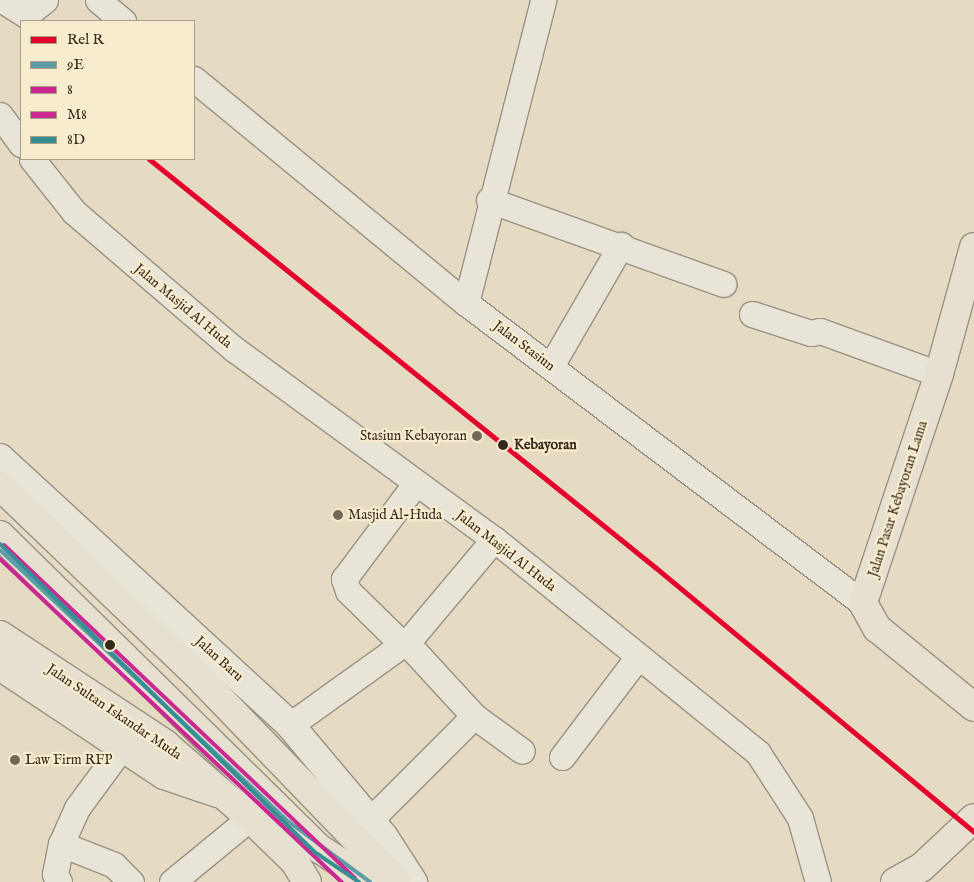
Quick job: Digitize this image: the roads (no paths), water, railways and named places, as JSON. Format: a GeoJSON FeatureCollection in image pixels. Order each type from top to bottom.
{"type":"FeatureCollection","features":[{"type":"Feature","properties":{"kind":"main road","name":"Jalan Pasar Kebayoran Lama"},"geometry":{"type":"LineString","coordinates":[[863,602],[939,374],[974,247]]}},
{"type":"Feature","properties":{"kind":"main road","name":"Jalan Baru"},"geometry":{"type":"LineString","coordinates":[[0,458],[290,726],[370,820],[413,882]]}},
{"type":"Feature","properties":{"kind":"main road"},"geometry":{"type":"LineString","coordinates":[[0,486],[203,681],[384,877]]}},
{"type":"Feature","properties":{"kind":"main road"},"geometry":{"type":"LineString","coordinates":[[0,535],[320,849],[350,882]]}},
{"type":"Feature","properties":{"kind":"main road"},"geometry":{"type":"LineString","coordinates":[[863,602],[878,628],[974,707]]}},
{"type":"Feature","properties":{"kind":"main road","name":"Jalan Sultan Iskandar Muda"},"geometry":{"type":"LineString","coordinates":[[0,635],[165,744],[225,794],[301,872]]}},
{"type":"Feature","properties":{"kind":"main road"},"geometry":{"type":"LineString","coordinates":[[0,666],[164,774],[225,794]]}},
{"type":"Feature","properties":{"kind":"main road"},"geometry":{"type":"LineString","coordinates":[[895,882],[922,867],[974,818]]}},
{"type":"Feature","properties":{"kind":"main road"},"geometry":{"type":"LineString","coordinates":[[320,849],[384,877]]}},
{"type":"Feature","properties":{"kind":"main road"},"geometry":{"type":"LineString","coordinates":[[301,872],[321,882]]}},
{"type":"Feature","properties":{"kind":"street"},"geometry":{"type":"LineString","coordinates":[[1,0],[26,15],[45,0]]}},
{"type":"Feature","properties":{"kind":"street"},"geometry":{"type":"LineString","coordinates":[[98,0],[122,20]]}},
{"type":"Feature","properties":{"kind":"street"},"geometry":{"type":"LineString","coordinates":[[466,303],[489,200],[543,0]]}},
{"type":"Feature","properties":{"kind":"street","name":"Jalan Stasiun"},"geometry":{"type":"LineString","coordinates":[[195,80],[466,303],[863,602]]}},
{"type":"Feature","properties":{"kind":"street"},"geometry":{"type":"LineString","coordinates":[[0,115],[20,143]]}},
{"type":"Feature","properties":{"kind":"street","name":"Jalan Masjid Al Huda"},"geometry":{"type":"LineString","coordinates":[[33,160],[74,212],[234,349],[416,484],[494,539],[758,753],[800,818],[818,882]]}},
{"type":"Feature","properties":{"kind":"street"},"geometry":{"type":"LineString","coordinates":[[489,200],[621,245],[723,284]]}},
{"type":"Feature","properties":{"kind":"street"},"geometry":{"type":"LineString","coordinates":[[551,366],[621,245]]}},
{"type":"Feature","properties":{"kind":"street"},"geometry":{"type":"LineString","coordinates":[[752,314],[811,333],[820,331],[939,374]]}},
{"type":"Feature","properties":{"kind":"street"},"geometry":{"type":"LineString","coordinates":[[416,484],[344,579],[348,591],[403,642],[474,716],[522,751]]}},
{"type":"Feature","properties":{"kind":"street"},"geometry":{"type":"LineString","coordinates":[[290,726],[403,642],[494,539]]}},
{"type":"Feature","properties":{"kind":"street"},"geometry":{"type":"LineString","coordinates":[[562,757],[638,657]]}},
{"type":"Feature","properties":{"kind":"street"},"geometry":{"type":"LineString","coordinates":[[370,820],[474,716]]}},
{"type":"Feature","properties":{"kind":"street"},"geometry":{"type":"LineString","coordinates":[[59,882],[55,874],[61,844],[85,792],[122,747]]}},
{"type":"Feature","properties":{"kind":"street"},"geometry":{"type":"LineString","coordinates":[[172,882],[250,818]]}},
{"type":"Feature","properties":{"kind":"street"},"geometry":{"type":"LineString","coordinates":[[61,844],[114,866],[131,882]]}},
{"type":"Feature","properties":{"kind":"rail line","name":"R"},"geometry":{"type":"LineString","coordinates":[[150,160],[656,568],[974,832]]}},
{"type":"Feature","properties":{"kind":"place","name":"Stasiun Kebayoran"},"geometry":{"type":"Point","coordinates":[477,436]}},
{"type":"Feature","properties":{"kind":"place","name":"Kebayoran"},"geometry":{"type":"Point","coordinates":[503,445]}},
{"type":"Feature","properties":{"kind":"place","name":"Masjid Al-Huda"},"geometry":{"type":"Point","coordinates":[338,515]}},
{"type":"Feature","properties":{"kind":"place","name":"Law Firm RFP"},"geometry":{"type":"Point","coordinates":[15,760]}}]}
